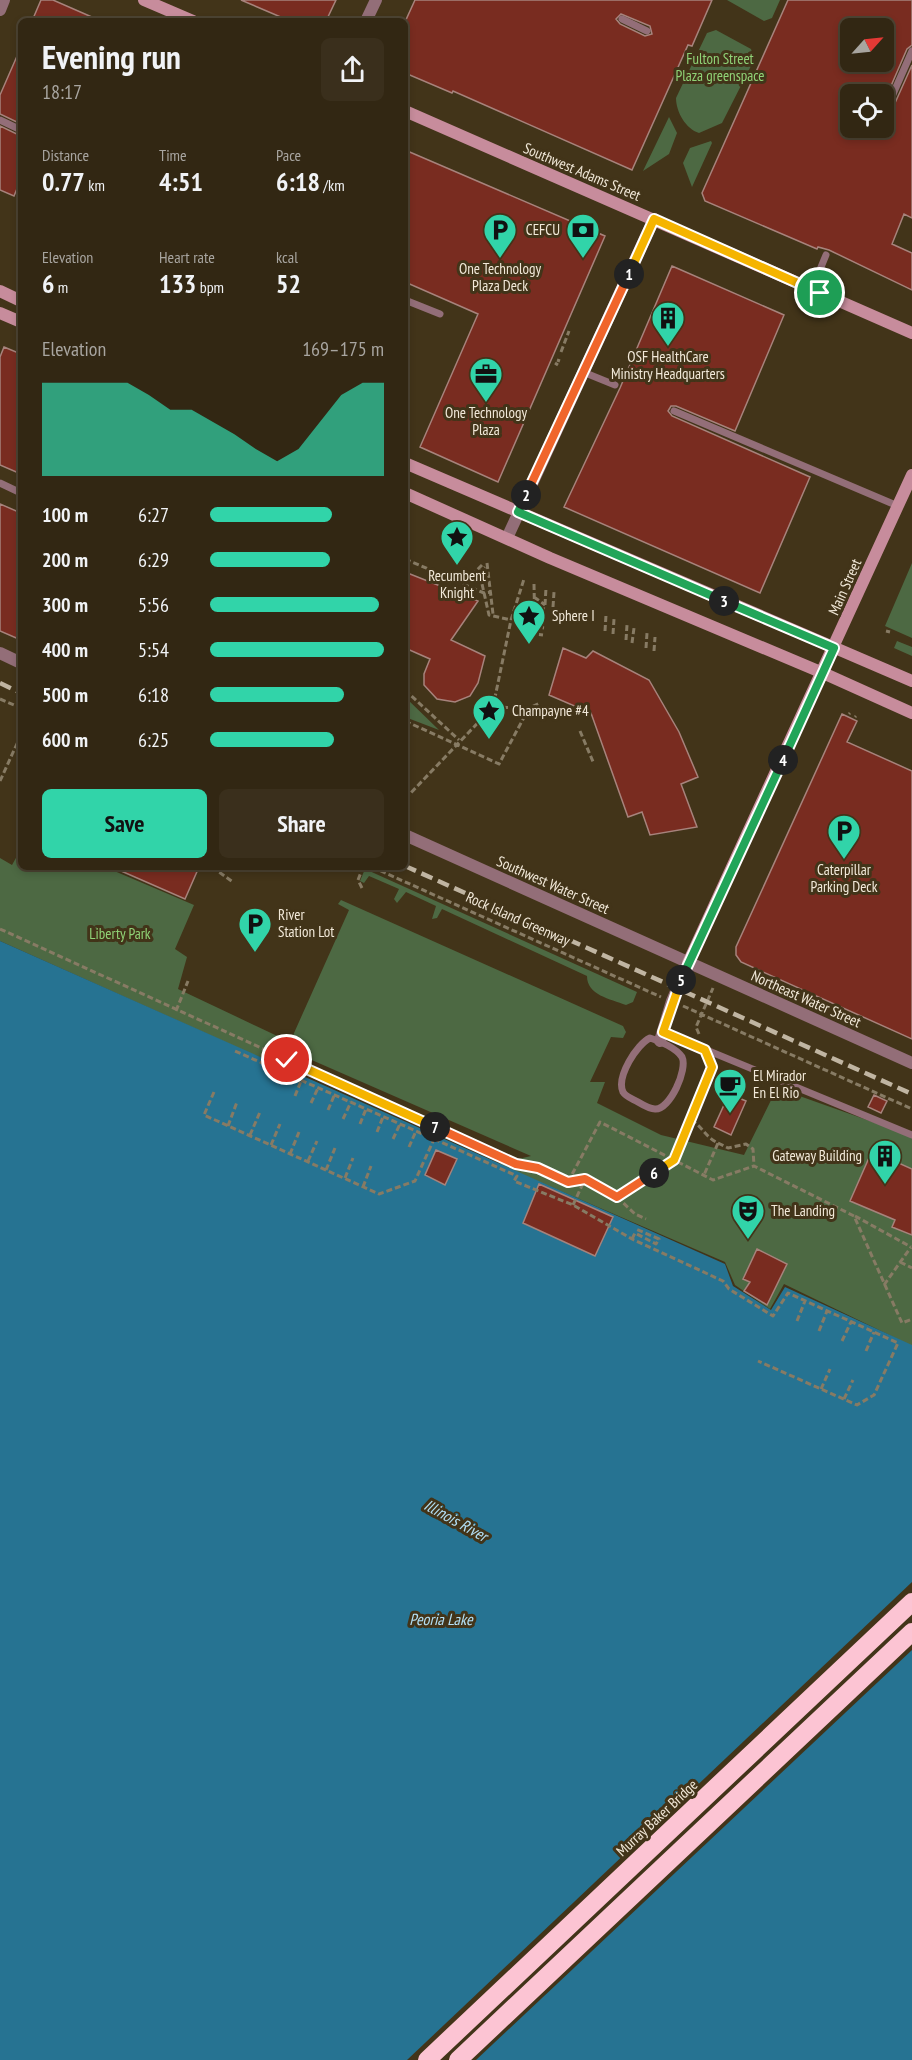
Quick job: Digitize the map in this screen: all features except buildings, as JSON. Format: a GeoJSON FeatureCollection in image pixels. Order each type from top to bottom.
{"type":"FeatureCollection","features":[{"type":"Feature","properties":{"kind":"highway","name":"Murray Baker Bridge"},"geometry":{"type":"LineString","coordinates":[[426,2060],[912,1602]]}},
{"type":"Feature","properties":{"kind":"highway"},"geometry":{"type":"LineString","coordinates":[[458,2060],[912,1632]]}},
{"type":"Feature","properties":{"kind":"street"},"geometry":{"type":"LineString","coordinates":[[0,10],[4,0]]}},
{"type":"Feature","properties":{"kind":"street"},"geometry":{"type":"LineString","coordinates":[[144,0],[187,18]]}},
{"type":"Feature","properties":{"kind":"street"},"geometry":{"type":"LineString","coordinates":[[367,18],[376,0]]}},
{"type":"Feature","properties":{"kind":"street","name":"Southwest Adams Street"},"geometry":{"type":"LineString","coordinates":[[408,112],[912,333]]}},
{"type":"Feature","properties":{"kind":"street"},"geometry":{"type":"LineString","coordinates":[[507,538],[654,219]]}},
{"type":"Feature","properties":{"kind":"street"},"geometry":{"type":"LineString","coordinates":[[0,291],[18,299]]}},
{"type":"Feature","properties":{"kind":"street"},"geometry":{"type":"LineString","coordinates":[[0,313],[18,321]]}},
{"type":"Feature","properties":{"kind":"street"},"geometry":{"type":"LineString","coordinates":[[408,464],[912,681]]}},
{"type":"Feature","properties":{"kind":"street","name":"Main Street"},"geometry":{"type":"LineString","coordinates":[[661,1036],[672,1001],[688,963],[912,475]]}},
{"type":"Feature","properties":{"kind":"street"},"geometry":{"type":"LineString","coordinates":[[408,494],[912,713]]}},
{"type":"Feature","properties":{"kind":"street"},"geometry":{"type":"LineString","coordinates":[[0,653],[18,662]]}},
{"type":"Feature","properties":{"kind":"street","name":"Southwest Water Street"},"geometry":{"type":"LineString","coordinates":[[408,836],[688,963]]}},
{"type":"Feature","properties":{"kind":"street","name":"Northeast Water Street"},"geometry":{"type":"LineString","coordinates":[[688,963],[912,1063]]}},
{"type":"Feature","properties":{"kind":"lane"},"geometry":{"type":"LineString","coordinates":[[622,19],[647,31]]}},
{"type":"Feature","properties":{"kind":"lane"},"geometry":{"type":"LineString","coordinates":[[894,92],[912,51]]}},
{"type":"Feature","properties":{"kind":"lane"},"geometry":{"type":"LineString","coordinates":[[0,120],[18,129]]}},
{"type":"Feature","properties":{"kind":"lane"},"geometry":{"type":"LineString","coordinates":[[812,289],[826,255]]}},
{"type":"Feature","properties":{"kind":"lane"},"geometry":{"type":"LineString","coordinates":[[408,301],[440,314]]}},
{"type":"Feature","properties":{"kind":"lane"},"geometry":{"type":"LineString","coordinates":[[583,372],[615,385]]}},
{"type":"Feature","properties":{"kind":"lane"},"geometry":{"type":"LineString","coordinates":[[674,411],[898,506]]}},
{"type":"Feature","properties":{"kind":"lane"},"geometry":{"type":"LineString","coordinates":[[0,483],[18,492]]}},
{"type":"Feature","properties":{"kind":"lane"},"geometry":{"type":"LineString","coordinates":[[661,1036],[681,1054],[683,1071],[669,1100],[661,1108],[653,1109],[627,1096],[622,1091],[622,1082],[634,1051],[641,1042],[661,1036],[705,1050],[912,1135]]}},
{"type":"Feature","properties":{"kind":"path"},"geometry":{"type":"LineString","coordinates":[[561,352],[570,331]]}},
{"type":"Feature","properties":{"kind":"path"},"geometry":{"type":"LineString","coordinates":[[408,560],[484,593],[491,592]]}},
{"type":"Feature","properties":{"kind":"path"},"geometry":{"type":"LineString","coordinates":[[494,614],[489,575],[485,565],[474,573],[479,576],[482,584],[489,615],[494,614],[511,620]]}},
{"type":"Feature","properties":{"kind":"path"},"geometry":{"type":"LineString","coordinates":[[479,576],[489,575]]}},
{"type":"Feature","properties":{"kind":"path"},"geometry":{"type":"LineString","coordinates":[[408,797],[459,740],[493,707],[511,620],[524,579]]}},
{"type":"Feature","properties":{"kind":"path"},"geometry":{"type":"LineString","coordinates":[[482,584],[490,583]]}},
{"type":"Feature","properties":{"kind":"path"},"geometry":{"type":"LineString","coordinates":[[534,584],[534,634],[543,634]]}},
{"type":"Feature","properties":{"kind":"path"},"geometry":{"type":"LineString","coordinates":[[534,597],[545,604],[546,588]]}},
{"type":"Feature","properties":{"kind":"path"},"geometry":{"type":"LineString","coordinates":[[553,607],[554,592]]}},
{"type":"Feature","properties":{"kind":"path"},"geometry":{"type":"LineString","coordinates":[[486,600],[492,600]]}},
{"type":"Feature","properties":{"kind":"path"},"geometry":{"type":"LineString","coordinates":[[488,609],[493,608]]}},
{"type":"Feature","properties":{"kind":"path"},"geometry":{"type":"LineString","coordinates":[[534,609],[544,609]]}},
{"type":"Feature","properties":{"kind":"path"},"geometry":{"type":"LineString","coordinates":[[513,612],[544,619]]}},
{"type":"Feature","properties":{"kind":"path"},"geometry":{"type":"LineString","coordinates":[[605,631],[606,615]]}},
{"type":"Feature","properties":{"kind":"path"},"geometry":{"type":"LineString","coordinates":[[613,634],[614,619]]}},
{"type":"Feature","properties":{"kind":"path"},"geometry":{"type":"LineString","coordinates":[[626,640],[627,625]]}},
{"type":"Feature","properties":{"kind":"path"},"geometry":{"type":"LineString","coordinates":[[534,626],[544,628]]}},
{"type":"Feature","properties":{"kind":"path"},"geometry":{"type":"LineString","coordinates":[[632,642],[634,628]]}},
{"type":"Feature","properties":{"kind":"path"},"geometry":{"type":"LineString","coordinates":[[646,648],[647,633]]}},
{"type":"Feature","properties":{"kind":"path"},"geometry":{"type":"LineString","coordinates":[[654,651],[655,637]]}},
{"type":"Feature","properties":{"kind":"path"},"geometry":{"type":"LineString","coordinates":[[408,693],[459,740]]}},
{"type":"Feature","properties":{"kind":"path"},"geometry":{"type":"LineString","coordinates":[[0,699],[18,707]]}},
{"type":"Feature","properties":{"kind":"path"},"geometry":{"type":"LineString","coordinates":[[493,707],[529,708],[540,703]]}},
{"type":"Feature","properties":{"kind":"path"},"geometry":{"type":"LineString","coordinates":[[408,722],[499,764],[529,708]]}},
{"type":"Feature","properties":{"kind":"path"},"geometry":{"type":"LineString","coordinates":[[580,731],[594,764]]}},
{"type":"Feature","properties":{"kind":"path"},"geometry":{"type":"LineString","coordinates":[[0,781],[18,742]]}},
{"type":"Feature","properties":{"kind":"path"},"geometry":{"type":"LineString","coordinates":[[216,870],[233,882]]}},
{"type":"Feature","properties":{"kind":"path"},"geometry":{"type":"LineString","coordinates":[[362,870],[358,880],[362,888]]}},
{"type":"Feature","properties":{"kind":"path","name":"Rock Island Greenway"},"geometry":{"type":"LineString","coordinates":[[379,870],[653,993]]}},
{"type":"Feature","properties":{"kind":"path"},"geometry":{"type":"LineString","coordinates":[[0,929],[516,1164],[538,1168],[568,1182],[585,1179],[617,1197],[635,1214],[646,1220]]}},
{"type":"Feature","properties":{"kind":"path"},"geometry":{"type":"LineString","coordinates":[[176,1011],[188,981]]}},
{"type":"Feature","properties":{"kind":"path"},"geometry":{"type":"LineString","coordinates":[[617,1197],[674,1160],[712,1067],[696,1027],[714,986]]}},
{"type":"Feature","properties":{"kind":"path"},"geometry":{"type":"LineString","coordinates":[[694,1011],[912,1108]]}},
{"type":"Feature","properties":{"kind":"path"},"geometry":{"type":"LineString","coordinates":[[235,1051],[517,1176],[514,1181],[573,1205],[632,1239],[723,1281],[729,1290],[773,1316],[788,1293],[898,1343],[874,1395],[857,1405],[759,1361]]}},
{"type":"Feature","properties":{"kind":"path"},"geometry":{"type":"LineString","coordinates":[[295,1096],[302,1080]]}},
{"type":"Feature","properties":{"kind":"path"},"geometry":{"type":"LineString","coordinates":[[311,1103],[318,1088]]}},
{"type":"Feature","properties":{"kind":"path"},"geometry":{"type":"LineString","coordinates":[[214,1092],[204,1115],[379,1194],[415,1181],[434,1139]]}},
{"type":"Feature","properties":{"kind":"path"},"geometry":{"type":"LineString","coordinates":[[328,1110],[335,1095]]}},
{"type":"Feature","properties":{"kind":"path"},"geometry":{"type":"LineString","coordinates":[[228,1126],[237,1102]]}},
{"type":"Feature","properties":{"kind":"path"},"geometry":{"type":"LineString","coordinates":[[344,1119],[351,1102]]}},
{"type":"Feature","properties":{"kind":"path"},"geometry":{"type":"LineString","coordinates":[[360,1124],[367,1109]]}},
{"type":"Feature","properties":{"kind":"path"},"geometry":{"type":"LineString","coordinates":[[250,1135],[260,1112]]}},
{"type":"Feature","properties":{"kind":"path"},"geometry":{"type":"LineString","coordinates":[[376,1132],[383,1116]]}},
{"type":"Feature","properties":{"kind":"path"},"geometry":{"type":"LineString","coordinates":[[691,1119],[700,1125],[706,1137],[728,1148],[746,1144],[753,1149],[754,1166]]}},
{"type":"Feature","properties":{"kind":"path"},"geometry":{"type":"LineString","coordinates":[[568,1182],[600,1122],[713,1180],[754,1166],[912,1246],[884,1285]]}},
{"type":"Feature","properties":{"kind":"path"},"geometry":{"type":"LineString","coordinates":[[271,1145],[280,1124]]}},
{"type":"Feature","properties":{"kind":"path"},"geometry":{"type":"LineString","coordinates":[[393,1139],[400,1124]]}},
{"type":"Feature","properties":{"kind":"path"},"geometry":{"type":"LineString","coordinates":[[409,1148],[416,1131]]}},
{"type":"Feature","properties":{"kind":"path"},"geometry":{"type":"LineString","coordinates":[[290,1154],[299,1132]]}},
{"type":"Feature","properties":{"kind":"path"},"geometry":{"type":"LineString","coordinates":[[308,1162],[317,1141]]}},
{"type":"Feature","properties":{"kind":"path"},"geometry":{"type":"LineString","coordinates":[[704,1175],[718,1143]]}},
{"type":"Feature","properties":{"kind":"path"},"geometry":{"type":"LineString","coordinates":[[326,1170],[335,1148]]}},
{"type":"Feature","properties":{"kind":"path"},"geometry":{"type":"LineString","coordinates":[[345,1179],[353,1158]]}},
{"type":"Feature","properties":{"kind":"path"},"geometry":{"type":"LineString","coordinates":[[363,1187],[371,1166]]}},
{"type":"Feature","properties":{"kind":"path"},"geometry":{"type":"LineString","coordinates":[[573,1205],[585,1179]]}},
{"type":"Feature","properties":{"kind":"path"},"geometry":{"type":"LineString","coordinates":[[854,1215],[902,1323],[912,1319]]}},
{"type":"Feature","properties":{"kind":"path"},"geometry":{"type":"LineString","coordinates":[[632,1239],[635,1233],[656,1244],[659,1239],[636,1229]]}},
{"type":"Feature","properties":{"kind":"path"},"geometry":{"type":"LineString","coordinates":[[900,1262],[912,1268]]}},
{"type":"Feature","properties":{"kind":"path"},"geometry":{"type":"LineString","coordinates":[[797,1320],[805,1301]]}},
{"type":"Feature","properties":{"kind":"path"},"geometry":{"type":"LineString","coordinates":[[819,1330],[827,1311]]}},
{"type":"Feature","properties":{"kind":"path"},"geometry":{"type":"LineString","coordinates":[[842,1341],[851,1322]]}},
{"type":"Feature","properties":{"kind":"path"},"geometry":{"type":"LineString","coordinates":[[866,1351],[874,1332]]}},
{"type":"Feature","properties":{"kind":"path"},"geometry":{"type":"LineString","coordinates":[[821,1389],[830,1369]]}},
{"type":"Feature","properties":{"kind":"path"},"geometry":{"type":"LineString","coordinates":[[844,1399],[853,1380]]}},
{"type":"Feature","properties":{"kind":"green space","name":"Fulton Street Plaza greenspace"},"geometry":{"type":"Polygon","coordinates":[[[727,0],[780,0],[772,18],[764,21],[727,0]]]}},
{"type":"Feature","properties":{"kind":"green space","name":"Fulton Street Plaza greenspace"},"geometry":{"type":"Polygon","coordinates":[[[716,30],[751,49],[754,60],[722,123],[699,133],[690,128],[683,119],[676,98],[707,33],[716,30]]]}},
{"type":"Feature","properties":{"kind":"green space","name":"Fulton Street Plaza greenspace"},"geometry":{"type":"Polygon","coordinates":[[[669,117],[677,133],[669,154],[643,171],[669,117]]]}},
{"type":"Feature","properties":{"kind":"green space"},"geometry":{"type":"Polygon","coordinates":[[[711,141],[692,187],[683,163],[690,148],[711,141]]]}},
{"type":"Feature","properties":{"kind":"green space"},"geometry":{"type":"Polygon","coordinates":[[[912,563],[912,638],[885,626],[912,563]]]}},
{"type":"Feature","properties":{"kind":"green space"},"geometry":{"type":"Polygon","coordinates":[[[897,641],[912,647],[912,656],[894,648],[897,641]]]}},
{"type":"Feature","properties":{"kind":"green space"},"geometry":{"type":"Polygon","coordinates":[[[408,700],[439,730],[408,718],[408,700]]]}},
{"type":"Feature","properties":{"kind":"green space","name":"Liberty Park"},"geometry":{"type":"Polygon","coordinates":[[[18,854],[18,870],[112,870],[194,905],[175,949],[187,957],[178,989],[290,1042],[349,910],[338,904],[341,900],[623,1026],[626,1032],[623,1038],[611,1037],[590,1082],[605,1082],[597,1103],[661,1135],[744,1155],[777,1088],[912,1136],[912,1346],[784,1284],[770,1309],[735,1285],[725,1262],[498,1164],[531,1156],[282,1047],[263,1059],[0,941],[0,858],[12,865],[18,854]]]}},
{"type":"Feature","properties":{"kind":"green space"},"geometry":{"type":"Polygon","coordinates":[[[365,870],[367,870],[637,992],[633,1002],[626,1005],[600,995],[591,988],[587,976],[442,909],[437,918],[432,919],[436,906],[406,892],[397,903],[394,899],[399,889],[369,876],[364,883],[360,881],[365,870]]]}},
{"type":"Feature","properties":{"kind":"water","name":"Peoria Lake"},"geometry":{"type":"Polygon","coordinates":[[[0,941],[725,1264],[733,1286],[771,1310],[785,1287],[912,1345],[912,2060],[0,2060],[0,941]]]}},
{"type":"Feature","properties":{"kind":"pier"},"geometry":{"type":"Polygon","coordinates":[[[912,1582],[912,1650],[476,2060],[407,2060],[912,1582]]]}},
{"type":"Feature","properties":{"kind":"railway"},"geometry":{"type":"LineString","coordinates":[[0,683],[18,692]]}},
{"type":"Feature","properties":{"kind":"railway"},"geometry":{"type":"LineString","coordinates":[[408,867],[912,1094]]}},
{"type":"Feature","properties":{"kind":"place","name":"One Technology Plaza Deck"},"geometry":{"type":"Point","coordinates":[500,259]}},
{"type":"Feature","properties":{"kind":"place","name":"CEFCU"},"geometry":{"type":"Point","coordinates":[583,259]}},
{"type":"Feature","properties":{"kind":"place","name":"OSF HealthCare Ministry Headquarters"},"geometry":{"type":"Point","coordinates":[668,347]}},
{"type":"Feature","properties":{"kind":"place","name":"One Technology Plaza"},"geometry":{"type":"Point","coordinates":[486,403]}},
{"type":"Feature","properties":{"kind":"place","name":"Recumbent Knight"},"geometry":{"type":"Point","coordinates":[457,566]}},
{"type":"Feature","properties":{"kind":"place","name":"Sphere I"},"geometry":{"type":"Point","coordinates":[529,645]}},
{"type":"Feature","properties":{"kind":"place","name":"Champayne #4"},"geometry":{"type":"Point","coordinates":[489,740]}},
{"type":"Feature","properties":{"kind":"place","name":"Caterpillar Parking Deck"},"geometry":{"type":"Point","coordinates":[844,860]}},
{"type":"Feature","properties":{"kind":"place","name":"River Station Lot"},"geometry":{"type":"Point","coordinates":[255,953]}},
{"type":"Feature","properties":{"kind":"place","name":"El Mirador En El Rio"},"geometry":{"type":"Point","coordinates":[730,1114]}},
{"type":"Feature","properties":{"kind":"place","name":"Gateway Building"},"geometry":{"type":"Point","coordinates":[885,1185]}},
{"type":"Feature","properties":{"kind":"place","name":"The Landing"},"geometry":{"type":"Point","coordinates":[748,1240]}},
{"type":"Feature","properties":{"kind":"route"},"geometry":{"type":"LineString","coordinates":[[287,1060],[516,1164],[538,1168],[568,1182],[585,1179],[617,1197],[674,1160],[712,1067],[705,1050],[663,1032],[669,1009],[688,963],[834,648],[518,512],[654,219],[820,293]]}},
{"type":"Feature","properties":{"kind":"water label","name":"Illinois River"},"geometry":{"type":"Point","coordinates":[456,1520]}}]}
